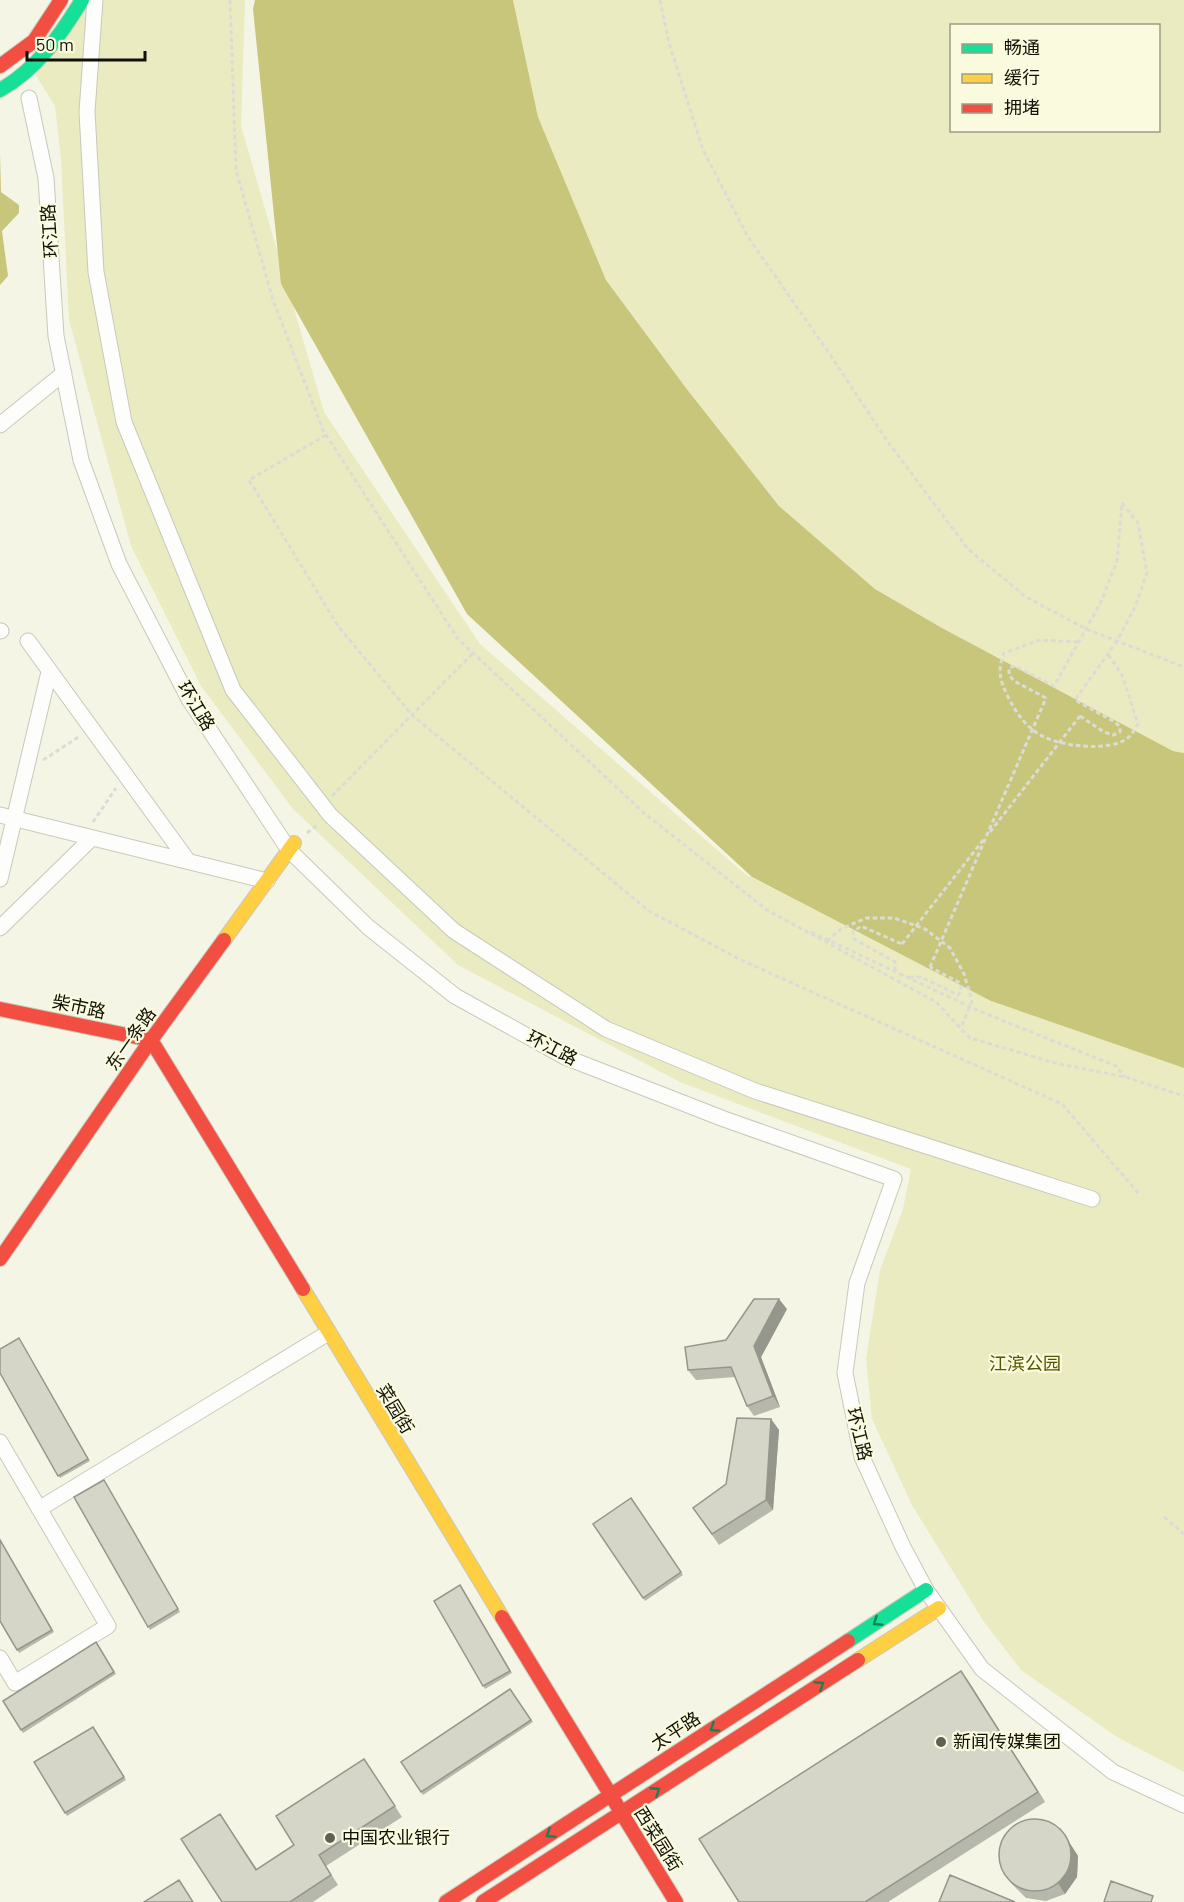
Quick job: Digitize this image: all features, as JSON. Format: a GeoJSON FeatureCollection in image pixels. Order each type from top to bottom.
{"type":"FeatureCollection","features":[{"type":"Feature","properties":{"kind":"street"},"geometry":{"type":"LineString","coordinates":[[0,66],[34,40],[61,0]]}},
{"type":"Feature","properties":{"kind":"street"},"geometry":{"type":"LineString","coordinates":[[0,90],[26,73],[46,52],[82,0]]}},
{"type":"Feature","properties":{"kind":"street"},"geometry":{"type":"LineString","coordinates":[[95,0],[87,112],[96,272],[124,422],[233,690],[326,810],[454,931],[606,1029],[755,1091],[1092,1199]]}},
{"type":"Feature","properties":{"kind":"street","name":"环江路"},"geometry":{"type":"LineString","coordinates":[[29,98],[46,178],[56,336],[81,460],[119,564],[189,699],[291,847],[368,927],[455,996],[565,1057],[724,1119],[894,1179],[857,1283],[845,1373],[862,1457],[903,1547],[926,1590],[982,1669],[1113,1772],[1184,1805]]}},
{"type":"Feature","properties":{"kind":"street"},"geometry":{"type":"LineString","coordinates":[[0,425],[64,373]]}},
{"type":"Feature","properties":{"kind":"street"},"geometry":{"type":"LineString","coordinates":[[27,641],[188,861]]}},
{"type":"Feature","properties":{"kind":"street"},"geometry":{"type":"LineString","coordinates":[[0,879],[7,817],[26,770],[49,672]]}},
{"type":"Feature","properties":{"kind":"street"},"geometry":{"type":"LineString","coordinates":[[7,817],[267,881]]}},
{"type":"Feature","properties":{"kind":"street"},"geometry":{"type":"LineString","coordinates":[[0,928],[88,837]]}},
{"type":"Feature","properties":{"kind":"street","name":"东一条路"},"geometry":{"type":"LineString","coordinates":[[0,1258],[151,1040],[291,847]]}},
{"type":"Feature","properties":{"kind":"street","name":"柴市路"},"geometry":{"type":"LineString","coordinates":[[0,1009],[151,1040]]}},
{"type":"Feature","properties":{"kind":"street","name":"菜园街"},"geometry":{"type":"LineString","coordinates":[[151,1040],[610,1795]]}},
{"type":"Feature","properties":{"kind":"street"},"geometry":{"type":"LineString","coordinates":[[39,1509],[328,1333]]}},
{"type":"Feature","properties":{"kind":"street"},"geometry":{"type":"LineString","coordinates":[[0,1442],[108,1626],[15,1683],[0,1658]]}},
{"type":"Feature","properties":{"kind":"street","name":"太平路"},"geometry":{"type":"LineString","coordinates":[[446,1902],[926,1590]]}},
{"type":"Feature","properties":{"kind":"street"},"geometry":{"type":"LineString","coordinates":[[483,1902],[939,1608]]}},
{"type":"Feature","properties":{"kind":"street","name":"西菜园街"},"geometry":{"type":"LineString","coordinates":[[610,1795],[676,1902]]}},
{"type":"Feature","properties":{"kind":"path"},"geometry":{"type":"LineString","coordinates":[[230,0],[236,170],[273,300],[326,435],[458,639],[644,813],[767,910],[936,1002],[970,1038],[1055,1063],[1125,1077],[1184,1096]]}},
{"type":"Feature","properties":{"kind":"path"},"geometry":{"type":"LineString","coordinates":[[660,0],[669,43],[703,150],[748,237],[888,442],[968,549],[1026,597],[1086,629],[1184,667]]}},
{"type":"Feature","properties":{"kind":"path"},"geometry":{"type":"LineString","coordinates":[[326,435],[249,480],[338,626],[412,715],[648,911],[743,961],[1062,1104],[1139,1194]]}},
{"type":"Feature","properties":{"kind":"path"},"geometry":{"type":"LineString","coordinates":[[895,971],[895,962],[854,939],[853,932],[861,926],[902,944],[987,835],[1080,716],[1104,732],[1113,735],[1120,732],[1120,727],[1116,722],[1075,700],[1117,641],[1135,607],[1147,573],[1138,523],[1122,503],[1117,561],[1101,602],[1054,686],[1015,666],[1009,668],[1009,675],[1014,681],[1046,698],[987,835],[930,967],[960,983],[962,990],[958,994],[921,977],[907,977]]}},
{"type":"Feature","properties":{"kind":"path"},"geometry":{"type":"LineString","coordinates":[[1078,642],[1040,640],[1004,653],[999,666],[1002,685],[1017,715],[1038,734],[1068,745],[1102,747],[1129,738],[1138,724],[1122,675],[1108,654]]}},
{"type":"Feature","properties":{"kind":"path"},"geometry":{"type":"LineString","coordinates":[[291,847],[412,715],[473,653]]}},
{"type":"Feature","properties":{"kind":"path"},"geometry":{"type":"LineString","coordinates":[[26,770],[91,729]]}},
{"type":"Feature","properties":{"kind":"path"},"geometry":{"type":"LineString","coordinates":[[88,837],[125,776]]}},
{"type":"Feature","properties":{"kind":"path"},"geometry":{"type":"LineString","coordinates":[[780,917],[980,1011],[1116,1066],[1125,1077]]}},
{"type":"Feature","properties":{"kind":"path"},"geometry":{"type":"LineString","coordinates":[[826,942],[841,929],[866,918],[894,918],[925,929],[950,948],[964,974],[972,1001],[961,1028]]}},
{"type":"Feature","properties":{"kind":"path"},"geometry":{"type":"LineString","coordinates":[[1164,1518],[1184,1534]]}},
{"type":"Feature","properties":{"kind":"green space","name":"江滨公园"},"geometry":{"type":"Polygon","coordinates":[[[86,0],[245,0],[241,126],[324,412],[480,644],[745,874],[991,1001],[1184,1068],[1184,1772],[1117,1737],[1021,1670],[984,1622],[912,1505],[872,1419],[866,1359],[880,1270],[903,1209],[911,1169],[680,1082],[458,965],[293,809],[201,686],[131,546],[69,320],[61,160],[55,106],[35,74],[86,0]]]}},
{"type":"Feature","properties":{"kind":"green space"},"geometry":{"type":"Polygon","coordinates":[[[513,0],[1184,0],[1184,753],[1173,751],[942,628],[875,589],[779,506],[686,388],[606,280],[538,117],[513,0]]]}},
{"type":"Feature","properties":{"kind":"shaded area"},"geometry":{"type":"Polygon","coordinates":[[[255,0],[513,0],[538,117],[606,280],[686,388],[779,506],[875,589],[942,628],[1173,751],[1184,753],[1184,1068],[991,1001],[752,877],[467,614],[281,284],[253,9],[255,0]]]}},
{"type":"Feature","properties":{"kind":"shaded area"},"geometry":{"type":"Polygon","coordinates":[[[0,154],[1,192],[19,205],[19,213],[2,231],[8,276],[0,285],[0,154]]]}},
{"type":"Feature","properties":{"kind":"building"},"geometry":{"type":"Polygon","coordinates":[[[754,1299],[779,1299],[754,1346],[773,1396],[747,1406],[731,1367],[688,1370],[685,1347],[726,1340],[754,1299]]]}},
{"type":"Feature","properties":{"kind":"building"},"geometry":{"type":"Polygon","coordinates":[[[19,1338],[88,1459],[58,1476],[0,1373],[0,1349],[19,1338]]]}},
{"type":"Feature","properties":{"kind":"building"},"geometry":{"type":"Polygon","coordinates":[[[737,1418],[771,1419],[766,1500],[712,1534],[693,1508],[726,1484],[737,1418]]]}},
{"type":"Feature","properties":{"kind":"building"},"geometry":{"type":"Polygon","coordinates":[[[104,1480],[178,1609],[148,1627],[74,1497],[104,1480]]]}},
{"type":"Feature","properties":{"kind":"building"},"geometry":{"type":"Polygon","coordinates":[[[631,1498],[681,1572],[643,1598],[593,1524],[631,1498]]]}},
{"type":"Feature","properties":{"kind":"building"},"geometry":{"type":"Polygon","coordinates":[[[0,1540],[52,1630],[17,1650],[0,1621],[0,1540]]]}},
{"type":"Feature","properties":{"kind":"building"},"geometry":{"type":"Polygon","coordinates":[[[460,1585],[510,1671],[483,1686],[434,1601],[460,1585]]]}},
{"type":"Feature","properties":{"kind":"building"},"geometry":{"type":"Polygon","coordinates":[[[96,1642],[114,1672],[21,1730],[3,1701],[96,1642]]]}},
{"type":"Feature","properties":{"kind":"building","name":"新闻传媒集团"},"geometry":{"type":"Polygon","coordinates":[[[961,1671],[1038,1792],[865,1902],[739,1902],[699,1839],[961,1671]]]}},
{"type":"Feature","properties":{"kind":"building"},"geometry":{"type":"Polygon","coordinates":[[[510,1689],[531,1720],[421,1792],[401,1762],[510,1689]]]}},
{"type":"Feature","properties":{"kind":"building"},"geometry":{"type":"Polygon","coordinates":[[[93,1727],[124,1777],[65,1813],[34,1762],[93,1727]]]}},
{"type":"Feature","properties":{"kind":"building","name":"中国农业银行"},"geometry":{"type":"Polygon","coordinates":[[[364,1759],[395,1806],[319,1855],[331,1875],[290,1902],[222,1902],[181,1839],[220,1814],[256,1870],[294,1845],[276,1816],[364,1759]]]}},
{"type":"Feature","properties":{"kind":"building"},"geometry":{"type":"Polygon","coordinates":[[[1035,1819],[1055,1825],[1065,1835],[1071,1855],[1065,1875],[1055,1885],[1035,1891],[1015,1885],[1005,1875],[999,1855],[1005,1835],[1015,1825],[1035,1819]]]}},
{"type":"Feature","properties":{"kind":"building"},"geometry":{"type":"Polygon","coordinates":[[[950,1875],[1015,1902],[939,1902],[950,1875]]]}},
{"type":"Feature","properties":{"kind":"building"},"geometry":{"type":"Polygon","coordinates":[[[179,1880],[193,1902],[144,1902],[179,1880]]]}},
{"type":"Feature","properties":{"kind":"building"},"geometry":{"type":"Polygon","coordinates":[[[1111,1881],[1153,1896],[1151,1902],[1104,1902],[1111,1881]]]}},
{"type":"Feature","properties":{"kind":"traffic: fast"},"geometry":{"type":"LineString","coordinates":[[0,90],[13,82],[47,51],[82,0]]}},
{"type":"Feature","properties":{"kind":"traffic: fast"},"geometry":{"type":"LineString","coordinates":[[848,1641],[926,1590]]}},
{"type":"Feature","properties":{"kind":"traffic: slow"},"geometry":{"type":"LineString","coordinates":[[224,940],[294,843]]}},
{"type":"Feature","properties":{"kind":"traffic: slow"},"geometry":{"type":"LineString","coordinates":[[303,1289],[502,1617]]}},
{"type":"Feature","properties":{"kind":"traffic: slow"},"geometry":{"type":"LineString","coordinates":[[858,1660],[939,1608]]}},
{"type":"Feature","properties":{"kind":"traffic: jam"},"geometry":{"type":"LineString","coordinates":[[0,66],[34,41],[61,0]]}},
{"type":"Feature","properties":{"kind":"traffic: jam"},"geometry":{"type":"LineString","coordinates":[[0,1259],[151,1040],[224,940]]}},
{"type":"Feature","properties":{"kind":"traffic: jam"},"geometry":{"type":"LineString","coordinates":[[0,1009],[151,1040],[303,1289]]}},
{"type":"Feature","properties":{"kind":"traffic: jam"},"geometry":{"type":"LineString","coordinates":[[502,1617],[676,1902]]}},
{"type":"Feature","properties":{"kind":"traffic: jam"},"geometry":{"type":"LineString","coordinates":[[446,1902],[848,1641]]}},
{"type":"Feature","properties":{"kind":"traffic: jam"},"geometry":{"type":"LineString","coordinates":[[483,1902],[858,1660]]}},
{"type":"Feature","properties":{"kind":"place","name":"新闻传媒集团"},"geometry":{"type":"Point","coordinates":[941,1742]}},
{"type":"Feature","properties":{"kind":"place","name":"中国农业银行"},"geometry":{"type":"Point","coordinates":[330,1838]}}]}
